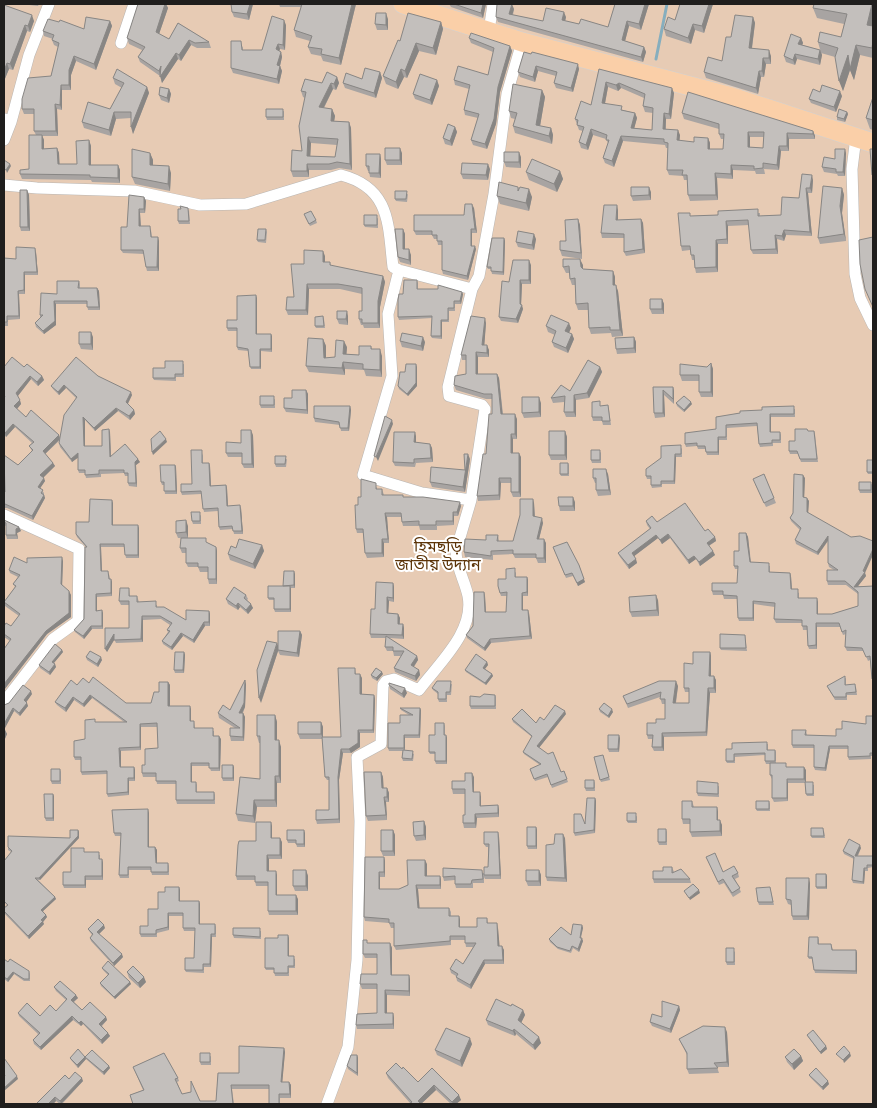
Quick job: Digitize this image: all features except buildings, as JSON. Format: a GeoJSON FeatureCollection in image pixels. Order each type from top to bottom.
{"type":"FeatureCollection","features":[{"type":"Feature","properties":{"kind":"main road"},"geometry":{"type":"LineString","coordinates":[[403,4],[522,42],[732,97],[865,140]]}},
{"type":"Feature","properties":{"kind":"street"},"geometry":{"type":"LineString","coordinates":[[4,140],[7,121],[49,4]]}},
{"type":"Feature","properties":{"kind":"street"},"geometry":{"type":"LineString","coordinates":[[121,43],[134,4]]}},
{"type":"Feature","properties":{"kind":"street"},"geometry":{"type":"LineString","coordinates":[[490,31],[493,4]]}},
{"type":"Feature","properties":{"kind":"street"},"geometry":{"type":"LineString","coordinates":[[327,1104],[348,1046],[357,960],[360,821],[357,757],[381,744],[383,685],[386,681],[394,678],[419,690],[462,634],[469,603],[456,551],[472,500],[485,409],[482,405],[449,396],[448,386],[472,289],[479,276],[494,194],[507,94],[522,42]]}},
{"type":"Feature","properties":{"kind":"street"},"geometry":{"type":"LineString","coordinates":[[865,140],[852,169],[855,274],[860,298],[873,325]]}},
{"type":"Feature","properties":{"kind":"street"},"geometry":{"type":"LineString","coordinates":[[4,185],[134,191],[200,205],[218,205],[246,204],[341,175],[357,179],[378,198],[386,212],[393,267],[472,289]]}},
{"type":"Feature","properties":{"kind":"street"},"geometry":{"type":"LineString","coordinates":[[399,270],[388,314],[392,376],[363,475],[422,493],[472,500]]}},
{"type":"Feature","properties":{"kind":"street"},"geometry":{"type":"LineString","coordinates":[[4,515],[79,549],[78,621],[53,639],[4,702]]}},
{"type":"Feature","properties":{"kind":"green space","name":"হিমছড়ি জাতীয় উদ্যান"},"geometry":{"type":"Polygon","coordinates":[[[4,4],[873,4],[873,1104],[4,1104],[4,4]]]}},
{"type":"Feature","properties":{"kind":"waterway"},"geometry":{"type":"LineString","coordinates":[[656,59],[667,4]]}}]}
